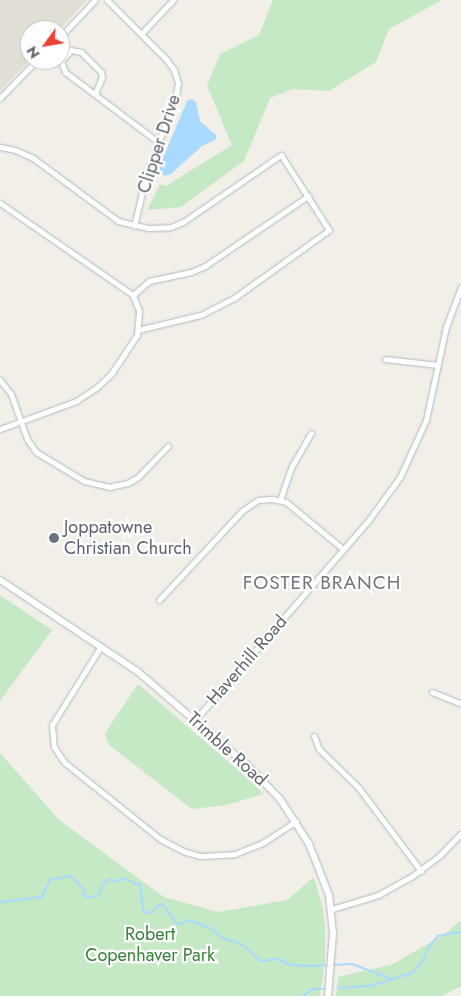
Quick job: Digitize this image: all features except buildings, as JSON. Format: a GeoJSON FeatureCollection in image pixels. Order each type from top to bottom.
{"type":"FeatureCollection","features":[{"type":"Feature","properties":{"kind":"street"},"geometry":{"type":"LineString","coordinates":[[70,26],[95,0]]}},
{"type":"Feature","properties":{"kind":"street","name":"Clipper Drive"},"geometry":{"type":"LineString","coordinates":[[107,0],[170,64],[178,83],[176,96],[158,142],[134,226]]}},
{"type":"Feature","properties":{"kind":"street"},"geometry":{"type":"LineString","coordinates":[[141,34],[173,0]]}},
{"type":"Feature","properties":{"kind":"street"},"geometry":{"type":"LineString","coordinates":[[95,94],[102,77],[101,72],[81,52],[71,50],[63,57],[61,66],[65,72],[158,142]]}},
{"type":"Feature","properties":{"kind":"street"},"geometry":{"type":"LineString","coordinates":[[0,98],[27,70]]}},
{"type":"Feature","properties":{"kind":"street"},"geometry":{"type":"LineString","coordinates":[[0,146],[16,150],[32,158],[118,221],[134,226],[160,228],[183,222],[281,155],[329,230],[234,298],[200,316],[138,330]]}},
{"type":"Feature","properties":{"kind":"street"},"geometry":{"type":"LineString","coordinates":[[132,295],[149,281],[191,272],[205,266],[308,196]]}},
{"type":"Feature","properties":{"kind":"street"},"geometry":{"type":"LineString","coordinates":[[0,203],[132,295],[139,312],[138,330],[133,343],[121,362],[96,388],[64,407],[0,429]]}},
{"type":"Feature","properties":{"kind":"street","name":"Haverhill Road"},"geometry":{"type":"LineString","coordinates":[[195,720],[388,495],[411,457],[426,420],[449,319],[461,287]]}},
{"type":"Feature","properties":{"kind":"street"},"geometry":{"type":"LineString","coordinates":[[385,358],[438,365]]}},
{"type":"Feature","properties":{"kind":"street"},"geometry":{"type":"LineString","coordinates":[[0,380],[11,394],[27,439],[36,452],[93,485],[109,487],[128,483],[138,476],[168,446]]}},
{"type":"Feature","properties":{"kind":"street"},"geometry":{"type":"LineString","coordinates":[[280,500],[292,466],[311,433]]}},
{"type":"Feature","properties":{"kind":"street"},"geometry":{"type":"LineString","coordinates":[[158,600],[247,506],[258,500],[280,500],[299,511],[343,549]]}},
{"type":"Feature","properties":{"kind":"street","name":"Trimble Road"},"geometry":{"type":"LineString","coordinates":[[0,580],[101,646],[155,686],[260,777],[280,799],[296,821],[317,861],[332,908],[333,934],[328,996]]}},
{"type":"Feature","properties":{"kind":"street"},"geometry":{"type":"LineString","coordinates":[[101,646],[52,725],[54,746],[64,762],[160,839],[186,852],[200,856],[235,854],[264,842],[296,821]]}},
{"type":"Feature","properties":{"kind":"street"},"geometry":{"type":"LineString","coordinates":[[432,692],[461,704]]}},
{"type":"Feature","properties":{"kind":"street"},"geometry":{"type":"LineString","coordinates":[[314,736],[319,749],[358,787],[421,870]]}},
{"type":"Feature","properties":{"kind":"street"},"geometry":{"type":"LineString","coordinates":[[332,908],[378,895],[421,870],[461,833]]}},
{"type":"Feature","properties":{"kind":"shaded area"},"geometry":{"type":"Polygon","coordinates":[[[0,0],[87,0],[68,20],[20,20],[20,70],[0,91],[0,0]]]}},
{"type":"Feature","properties":{"kind":"green space"},"geometry":{"type":"Polygon","coordinates":[[[273,0],[442,0],[389,29],[376,62],[329,91],[293,89],[270,98],[244,161],[181,207],[147,210],[160,184],[166,186],[232,145],[207,86],[220,54],[259,35],[273,0]]]}},
{"type":"Feature","properties":{"kind":"green space"},"geometry":{"type":"Polygon","coordinates":[[[0,595],[52,630],[0,701],[0,595]]]}},
{"type":"Feature","properties":{"kind":"green space"},"geometry":{"type":"Polygon","coordinates":[[[138,684],[264,794],[226,805],[192,809],[109,745],[105,733],[138,684]]]}},
{"type":"Feature","properties":{"kind":"green space","name":"Robert Copenhaver Park"},"geometry":{"type":"Polygon","coordinates":[[[0,753],[59,820],[164,897],[218,912],[287,900],[314,877],[323,909],[325,927],[325,961],[320,996],[0,996],[0,753]]]}},
{"type":"Feature","properties":{"kind":"green space"},"geometry":{"type":"Polygon","coordinates":[[[461,920],[461,986],[442,996],[336,996],[338,977],[393,964],[442,936],[461,920]]]}},
{"type":"Feature","properties":{"kind":"water"},"geometry":{"type":"Polygon","coordinates":[[[191,99],[196,102],[200,121],[217,136],[215,140],[202,146],[171,174],[164,176],[159,168],[187,101],[191,99]]]}},
{"type":"Feature","properties":{"kind":"waterway"},"geometry":{"type":"LineString","coordinates":[[0,902],[42,897],[50,880],[70,876],[84,889],[83,895],[87,897],[98,896],[102,885],[109,879],[115,881],[125,879],[140,885],[143,910],[147,913],[153,912],[157,906],[163,904],[176,923],[181,924],[188,920],[210,928],[221,937],[243,945],[261,961],[278,959],[288,964],[303,966],[352,964],[391,979]]}},
{"type":"Feature","properties":{"kind":"waterway","name":"FOSTER BRANCH"},"geometry":{"type":"LineString","coordinates":[[339,988],[371,986],[412,973],[421,964],[430,945],[438,936],[461,932]]}},
{"type":"Feature","properties":{"kind":"waterway","name":"FOSTER BRANCH"},"geometry":{"type":"LineString","coordinates":[[302,996],[313,989],[324,989]]}},
{"type":"Feature","properties":{"kind":"place","name":"Joppatowne Christian Church"},"geometry":{"type":"Point","coordinates":[54,538]}},
{"type":"Feature","properties":{"kind":"district","name":"FOSTER BRANCH"},"geometry":{"type":"Point","coordinates":[322,583]}}]}
